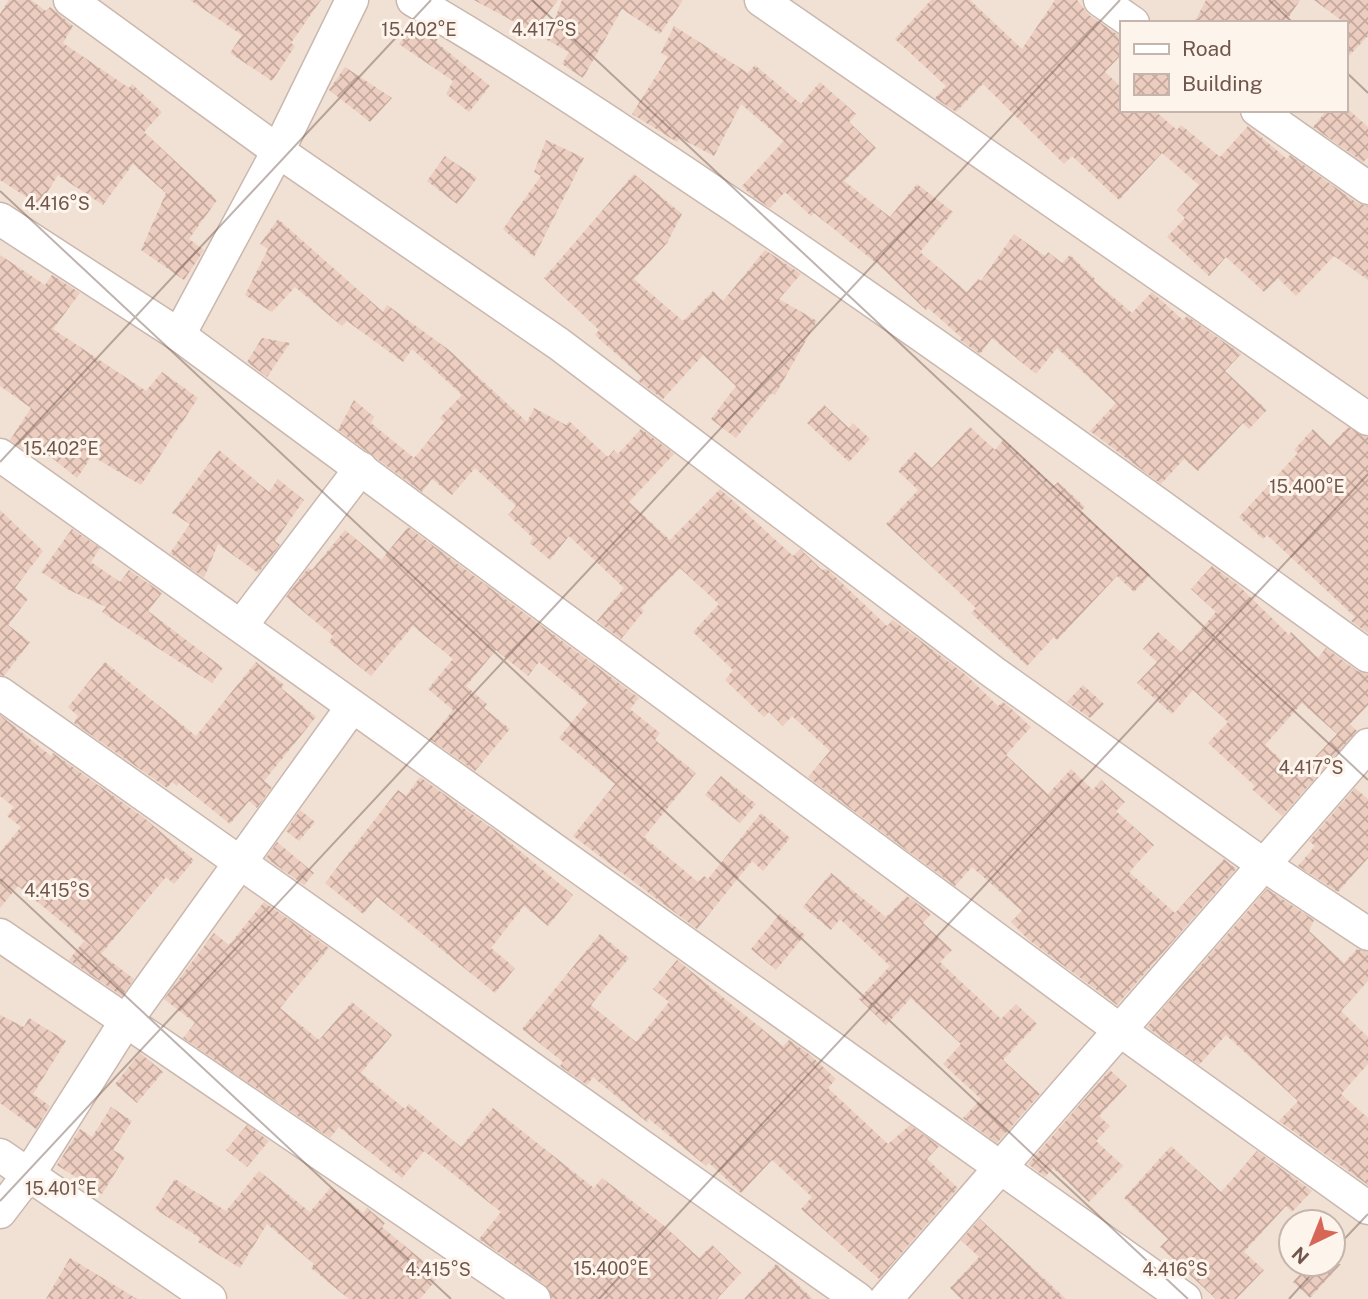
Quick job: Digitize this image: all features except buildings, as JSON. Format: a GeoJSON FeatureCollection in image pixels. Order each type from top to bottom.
{"type":"FeatureCollection","features":[{"type":"Feature","properties":{"kind":"street"},"geometry":{"type":"LineString","coordinates":[[70,0],[278,151],[559,344],[993,673],[1264,865],[1368,934]]}},
{"type":"Feature","properties":{"kind":"street"},"geometry":{"type":"LineString","coordinates":[[178,335],[278,151],[352,0]]}},
{"type":"Feature","properties":{"kind":"street"},"geometry":{"type":"LineString","coordinates":[[413,0],[490,45],[616,127],[921,332],[1368,656]]}},
{"type":"Feature","properties":{"kind":"street"},"geometry":{"type":"LineString","coordinates":[[761,0],[1368,419]]}},
{"type":"Feature","properties":{"kind":"street"},"geometry":{"type":"LineString","coordinates":[[1100,0],[1130,21]]}},
{"type":"Feature","properties":{"kind":"street"},"geometry":{"type":"LineString","coordinates":[[1260,112],[1368,188]]}},
{"type":"Feature","properties":{"kind":"street"},"geometry":{"type":"LineString","coordinates":[[0,219],[178,335],[1121,1031],[1368,1208]]}},
{"type":"Feature","properties":{"kind":"street"},"geometry":{"type":"LineString","coordinates":[[0,455],[1185,1299]]}},
{"type":"Feature","properties":{"kind":"street"},"geometry":{"type":"LineString","coordinates":[[241,626],[361,468]]}},
{"type":"Feature","properties":{"kind":"street"},"geometry":{"type":"LineString","coordinates":[[0,693],[858,1299]]}},
{"type":"Feature","properties":{"kind":"street"},"geometry":{"type":"LineString","coordinates":[[0,1212],[29,1174],[127,1021],[352,706]]}},
{"type":"Feature","properties":{"kind":"street"},"geometry":{"type":"LineString","coordinates":[[886,1299],[1368,745]]}},
{"type":"Feature","properties":{"kind":"street"},"geometry":{"type":"LineString","coordinates":[[0,936],[534,1299]]}},
{"type":"Feature","properties":{"kind":"street"},"geometry":{"type":"LineString","coordinates":[[0,1155],[210,1299]]}},
{"type":"Feature","properties":{"kind":"shaded area"},"geometry":{"type":"Polygon","coordinates":[[[0,0],[1368,0],[1368,1299],[0,1299],[0,0]]]}}]}
